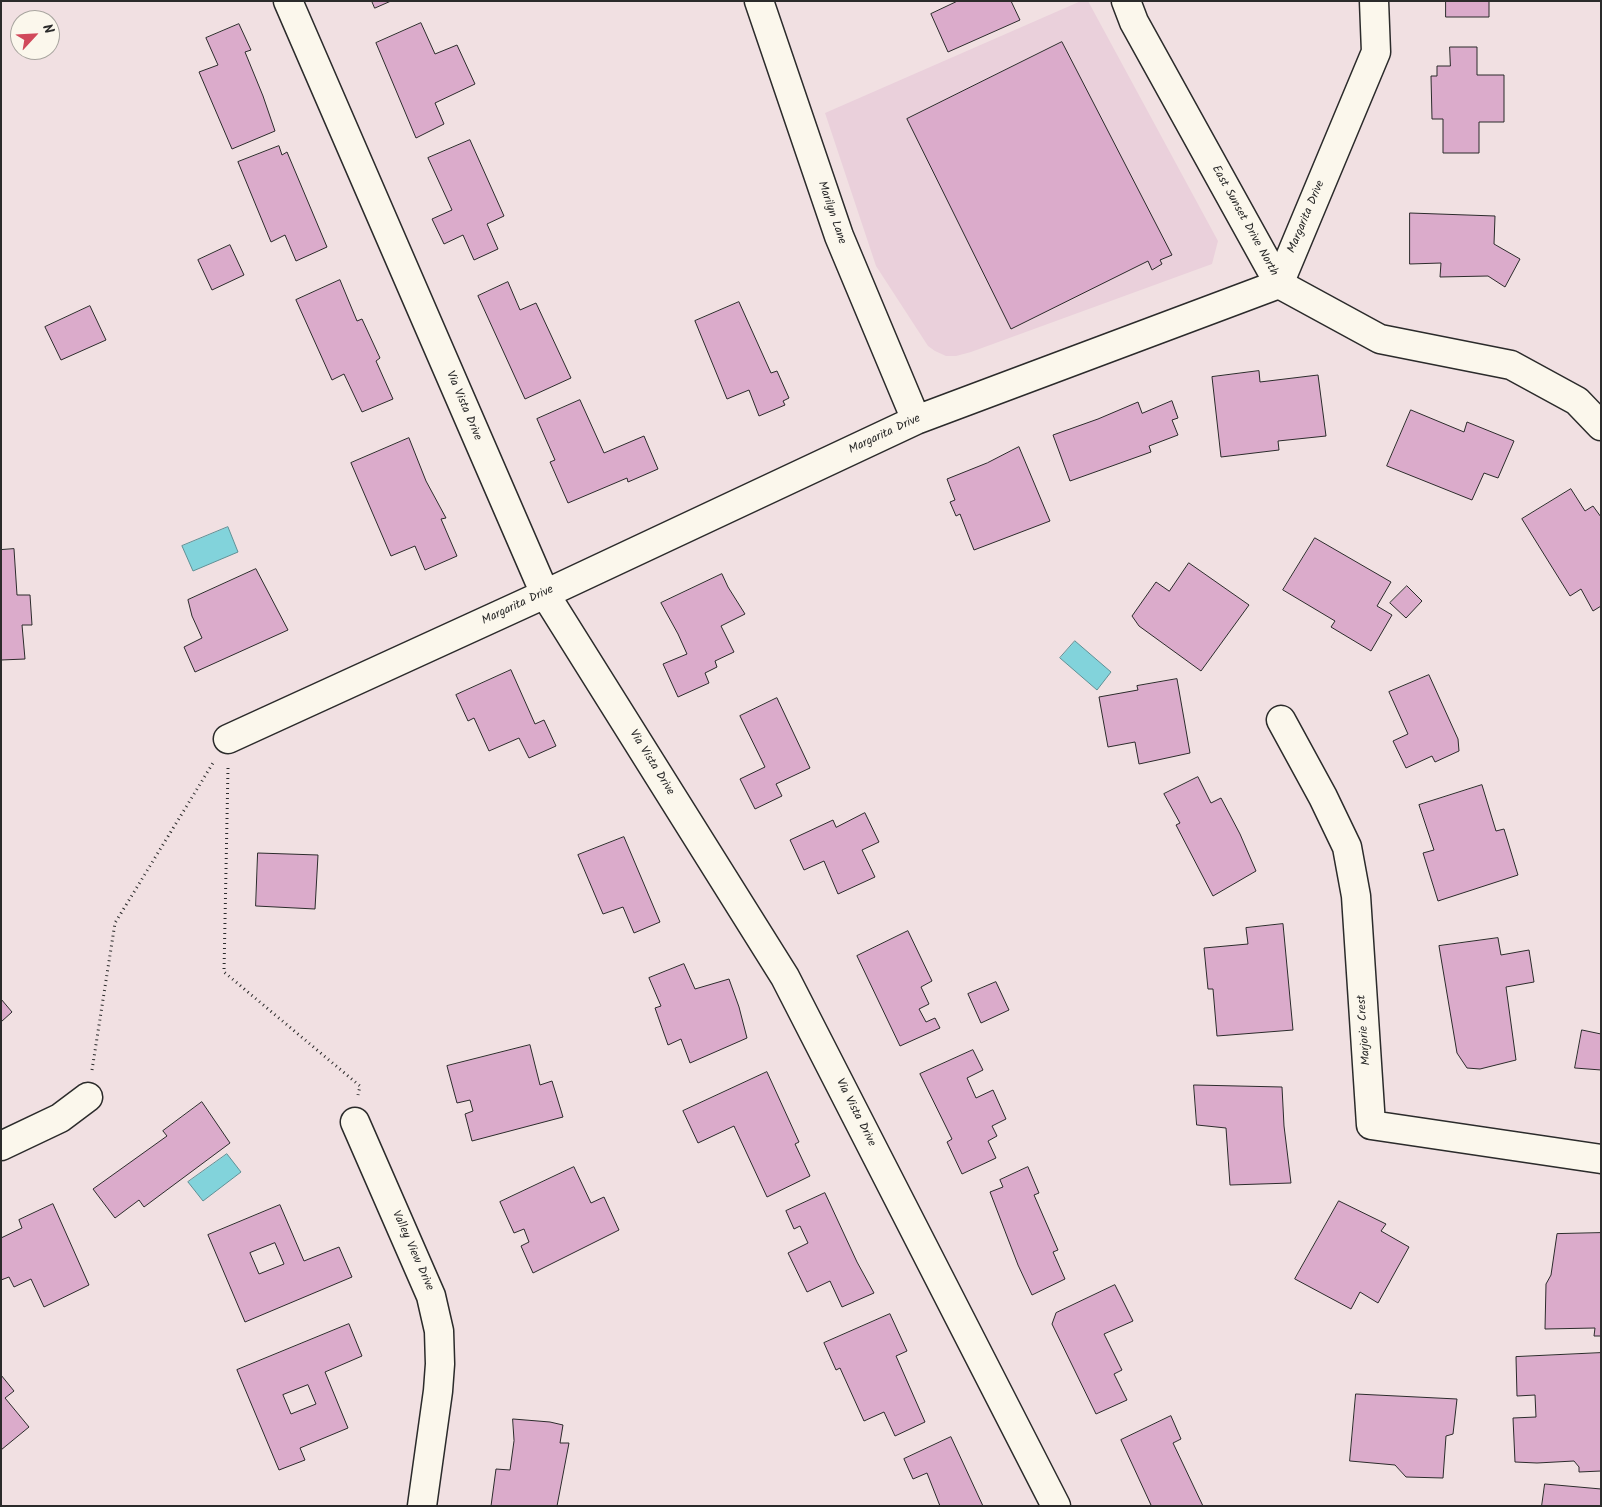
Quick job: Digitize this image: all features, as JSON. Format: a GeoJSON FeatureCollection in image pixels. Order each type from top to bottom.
{"type":"FeatureCollection","features":[{"type":"Feature","properties":{"kind":"street","name":"Via Vista Drive"},"geometry":{"type":"LineString","coordinates":[[288,1],[545,594],[785,977],[1056,1506]]}},
{"type":"Feature","properties":{"kind":"street","name":"Marilyn Lane"},"geometry":{"type":"LineString","coordinates":[[759,1],[838,236],[916,420]]}},
{"type":"Feature","properties":{"kind":"street","name":"East Sunset Drive North"},"geometry":{"type":"LineString","coordinates":[[1126,1],[1134,22],[1279,284],[1380,339],[1511,365],[1576,401],[1601,426]]}},
{"type":"Feature","properties":{"kind":"street","name":"Margarita Drive"},"geometry":{"type":"LineString","coordinates":[[228,740],[916,420],[1279,284],[1376,52],[1374,1]]}},
{"type":"Feature","properties":{"kind":"street","name":"Marjorie Crest"},"geometry":{"type":"LineString","coordinates":[[1281,720],[1323,797],[1347,847],[1356,896],[1371,1125],[1601,1159]]}},
{"type":"Feature","properties":{"kind":"street"},"geometry":{"type":"LineString","coordinates":[[1,1146],[60,1118],[88,1096]]}},
{"type":"Feature","properties":{"kind":"street","name":"Valley View Drive"},"geometry":{"type":"LineString","coordinates":[[355,1122],[431,1296],[439,1331],[440,1364],[438,1391],[422,1506]]}},
{"type":"Feature","properties":{"kind":"path"},"geometry":{"type":"LineString","coordinates":[[88,1096],[115,923],[228,740]]}},
{"type":"Feature","properties":{"kind":"path"},"geometry":{"type":"LineString","coordinates":[[228,740],[224,972],[360,1086],[355,1122]]}},
{"type":"Feature","properties":{"kind":"shaded area"},"geometry":{"type":"Polygon","coordinates":[[[1081,1],[1088,1],[1218,241],[1212,264],[971,352],[956,356],[946,356],[928,346],[876,266],[825,113],[1081,1]]]}},
{"type":"Feature","properties":{"kind":"water"},"geometry":{"type":"Polygon","coordinates":[[[228,527],[238,552],[193,571],[182,546],[228,527]]]}},
{"type":"Feature","properties":{"kind":"water"},"geometry":{"type":"Polygon","coordinates":[[[1075,641],[1111,672],[1097,690],[1060,658],[1075,641]]]}},
{"type":"Feature","properties":{"kind":"water"},"geometry":{"type":"Polygon","coordinates":[[[227,1154],[241,1172],[203,1201],[188,1182],[227,1154]]]}},
{"type":"Feature","properties":{"kind":"building"},"geometry":{"type":"Polygon","coordinates":[[[372,1],[391,1],[375,8],[372,1]]]}},
{"type":"Feature","properties":{"kind":"building"},"geometry":{"type":"Polygon","coordinates":[[[958,1],[1011,1],[1020,20],[948,52],[931,14],[958,1]]]}},
{"type":"Feature","properties":{"kind":"building"},"geometry":{"type":"Polygon","coordinates":[[[1446,1],[1489,1],[1489,17],[1446,17],[1446,1]]]}},
{"type":"Feature","properties":{"kind":"building"},"geometry":{"type":"Polygon","coordinates":[[[421,23],[435,54],[457,45],[475,84],[435,103],[444,124],[416,138],[376,43],[421,23]]]}},
{"type":"Feature","properties":{"kind":"building"},"geometry":{"type":"Polygon","coordinates":[[[239,24],[251,50],[245,52],[275,131],[232,149],[199,72],[218,65],[206,38],[239,24]]]}},
{"type":"Feature","properties":{"kind":"building"},"geometry":{"type":"Polygon","coordinates":[[[1062,42],[1172,255],[1160,260],[1162,264],[1152,270],[1148,261],[1011,329],[907,119],[1062,42]]]}},
{"type":"Feature","properties":{"kind":"building"},"geometry":{"type":"Polygon","coordinates":[[[1450,47],[1477,47],[1477,75],[1504,75],[1504,122],[1479,122],[1479,153],[1443,153],[1443,119],[1432,119],[1431,76],[1437,76],[1437,66],[1450,66],[1450,47]]]}},
{"type":"Feature","properties":{"kind":"building"},"geometry":{"type":"Polygon","coordinates":[[[470,140],[504,216],[487,224],[498,249],[474,260],[463,235],[444,244],[432,219],[452,210],[428,158],[470,140]]]}},
{"type":"Feature","properties":{"kind":"building"},"geometry":{"type":"Polygon","coordinates":[[[279,146],[282,155],[287,152],[327,247],[296,261],[285,235],[271,242],[238,162],[279,146]]]}},
{"type":"Feature","properties":{"kind":"building"},"geometry":{"type":"Polygon","coordinates":[[[1410,213],[1495,216],[1494,244],[1520,259],[1505,287],[1488,276],[1440,277],[1441,263],[1410,264],[1410,213]]]}},
{"type":"Feature","properties":{"kind":"building"},"geometry":{"type":"Polygon","coordinates":[[[230,245],[244,275],[212,290],[198,260],[230,245]]]}},
{"type":"Feature","properties":{"kind":"building"},"geometry":{"type":"Polygon","coordinates":[[[340,280],[357,321],[362,319],[380,358],[376,361],[393,399],[362,412],[344,374],[332,380],[296,300],[340,280]]]}},
{"type":"Feature","properties":{"kind":"building"},"geometry":{"type":"Polygon","coordinates":[[[508,282],[520,310],[536,303],[571,378],[525,399],[478,296],[508,282]]]}},
{"type":"Feature","properties":{"kind":"building"},"geometry":{"type":"Polygon","coordinates":[[[739,302],[771,373],[777,371],[789,398],[783,401],[785,405],[759,416],[749,390],[727,399],[695,321],[739,302]]]}},
{"type":"Feature","properties":{"kind":"building"},"geometry":{"type":"Polygon","coordinates":[[[90,306],[106,340],[61,360],[45,327],[90,306]]]}},
{"type":"Feature","properties":{"kind":"building"},"geometry":{"type":"Polygon","coordinates":[[[1259,371],[1260,382],[1318,375],[1326,436],[1278,441],[1279,450],[1221,457],[1212,377],[1259,371]]]}},
{"type":"Feature","properties":{"kind":"building"},"geometry":{"type":"Polygon","coordinates":[[[580,400],[604,453],[644,436],[658,469],[628,482],[627,478],[568,503],[550,462],[555,460],[537,419],[580,400]]]}},
{"type":"Feature","properties":{"kind":"building"},"geometry":{"type":"Polygon","coordinates":[[[1172,401],[1178,418],[1172,420],[1178,435],[1149,446],[1151,452],[1070,481],[1053,435],[1138,402],[1142,413],[1172,401]]]}},
{"type":"Feature","properties":{"kind":"building"},"geometry":{"type":"Polygon","coordinates":[[[1411,410],[1464,432],[1467,422],[1514,441],[1498,478],[1484,473],[1472,500],[1387,466],[1411,410]]]}},
{"type":"Feature","properties":{"kind":"building"},"geometry":{"type":"Polygon","coordinates":[[[409,438],[426,481],[446,518],[441,519],[457,556],[425,570],[415,546],[391,556],[351,463],[409,438]]]}},
{"type":"Feature","properties":{"kind":"building"},"geometry":{"type":"Polygon","coordinates":[[[1019,447],[1050,521],[974,550],[960,514],[956,516],[950,502],[955,500],[947,479],[987,463],[1019,447]]]}},
{"type":"Feature","properties":{"kind":"building"},"geometry":{"type":"Polygon","coordinates":[[[1571,489],[1585,511],[1593,506],[1601,517],[1601,606],[1593,611],[1581,589],[1570,596],[1522,519],[1571,489]]]}},
{"type":"Feature","properties":{"kind":"building"},"geometry":{"type":"Polygon","coordinates":[[[1315,538],[1391,582],[1377,606],[1392,615],[1371,651],[1331,627],[1335,621],[1283,590],[1315,538]]]}},
{"type":"Feature","properties":{"kind":"building"},"geometry":{"type":"Polygon","coordinates":[[[14,549],[17,595],[30,595],[32,625],[22,625],[25,659],[1,660],[1,550],[14,549]]]}},
{"type":"Feature","properties":{"kind":"building"},"geometry":{"type":"Polygon","coordinates":[[[1189,563],[1249,605],[1201,671],[1139,626],[1132,616],[1156,582],[1169,591],[1189,563]]]}},
{"type":"Feature","properties":{"kind":"building"},"geometry":{"type":"Polygon","coordinates":[[[256,569],[288,630],[195,672],[184,647],[202,638],[192,616],[188,600],[256,569]]]}},
{"type":"Feature","properties":{"kind":"building"},"geometry":{"type":"Polygon","coordinates":[[[722,574],[745,614],[721,626],[734,652],[715,661],[717,667],[705,673],[709,683],[678,697],[663,664],[687,654],[661,603],[722,574]]]}},
{"type":"Feature","properties":{"kind":"building"},"geometry":{"type":"Polygon","coordinates":[[[1407,586],[1422,601],[1406,618],[1390,603],[1407,586]]]}},
{"type":"Feature","properties":{"kind":"building"},"geometry":{"type":"Polygon","coordinates":[[[511,670],[535,724],[544,720],[556,746],[529,758],[519,738],[489,751],[474,718],[468,721],[456,695],[511,670]]]}},
{"type":"Feature","properties":{"kind":"building"},"geometry":{"type":"Polygon","coordinates":[[[1429,675],[1458,739],[1459,751],[1435,762],[1432,756],[1406,768],[1393,741],[1408,734],[1389,692],[1429,675]]]}},
{"type":"Feature","properties":{"kind":"building"},"geometry":{"type":"Polygon","coordinates":[[[1177,679],[1190,753],[1139,764],[1135,742],[1108,747],[1099,697],[1138,690],[1137,686],[1177,679]]]}},
{"type":"Feature","properties":{"kind":"building"},"geometry":{"type":"Polygon","coordinates":[[[777,698],[810,768],[776,784],[782,796],[755,809],[740,779],[765,767],[740,716],[777,698]]]}},
{"type":"Feature","properties":{"kind":"building"},"geometry":{"type":"Polygon","coordinates":[[[1198,777],[1211,803],[1221,798],[1240,834],[1256,871],[1213,896],[1176,825],[1180,823],[1164,794],[1198,777]]]}},
{"type":"Feature","properties":{"kind":"building"},"geometry":{"type":"Polygon","coordinates":[[[1482,785],[1496,831],[1504,829],[1518,875],[1438,901],[1423,853],[1434,850],[1419,805],[1482,785]]]}},
{"type":"Feature","properties":{"kind":"building"},"geometry":{"type":"Polygon","coordinates":[[[865,813],[879,842],[862,850],[875,877],[838,894],[824,861],[804,870],[790,840],[833,820],[836,827],[865,813]]]}},
{"type":"Feature","properties":{"kind":"building"},"geometry":{"type":"Polygon","coordinates":[[[624,837],[660,922],[634,933],[623,907],[603,914],[578,855],[624,837]]]}},
{"type":"Feature","properties":{"kind":"building"},"geometry":{"type":"Polygon","coordinates":[[[258,853],[318,855],[315,909],[256,906],[258,853]]]}},
{"type":"Feature","properties":{"kind":"building"},"geometry":{"type":"Polygon","coordinates":[[[1283,924],[1293,1030],[1217,1036],[1213,989],[1208,989],[1204,948],[1248,944],[1246,928],[1283,924]]]}},
{"type":"Feature","properties":{"kind":"building"},"geometry":{"type":"Polygon","coordinates":[[[908,931],[932,981],[921,987],[929,1004],[919,1009],[926,1022],[935,1018],[940,1028],[900,1046],[857,956],[908,931]]]}},
{"type":"Feature","properties":{"kind":"building"},"geometry":{"type":"Polygon","coordinates":[[[1498,938],[1501,955],[1529,950],[1534,982],[1506,987],[1516,1060],[1480,1069],[1467,1068],[1457,1053],[1439,946],[1498,938]]]}},
{"type":"Feature","properties":{"kind":"building"},"geometry":{"type":"Polygon","coordinates":[[[684,964],[695,989],[729,979],[747,1038],[690,1063],[681,1039],[668,1045],[655,1008],[661,1006],[649,978],[684,964]]]}},
{"type":"Feature","properties":{"kind":"building"},"geometry":{"type":"Polygon","coordinates":[[[996,982],[1009,1010],[981,1023],[968,994],[996,982]]]}},
{"type":"Feature","properties":{"kind":"building"},"geometry":{"type":"Polygon","coordinates":[[[1,999],[12,1012],[1,1022],[1,999]]]}},
{"type":"Feature","properties":{"kind":"building"},"geometry":{"type":"Polygon","coordinates":[[[1582,1030],[1601,1034],[1601,1070],[1575,1068],[1582,1030]]]}},
{"type":"Feature","properties":{"kind":"building"},"geometry":{"type":"Polygon","coordinates":[[[530,1045],[540,1085],[552,1081],[563,1117],[472,1141],[465,1114],[473,1111],[470,1100],[457,1103],[447,1066],[530,1045]]]}},
{"type":"Feature","properties":{"kind":"building"},"geometry":{"type":"Polygon","coordinates":[[[973,1050],[983,1070],[967,1078],[976,1098],[993,1090],[1006,1119],[992,1126],[997,1136],[988,1141],[996,1158],[962,1174],[947,1142],[952,1139],[920,1074],[973,1050]]]}},
{"type":"Feature","properties":{"kind":"building"},"geometry":{"type":"Polygon","coordinates":[[[767,1072],[799,1142],[795,1144],[810,1176],[767,1197],[734,1126],[698,1143],[683,1111],[767,1072]]]}},
{"type":"Feature","properties":{"kind":"building"},"geometry":{"type":"Polygon","coordinates":[[[1194,1085],[1282,1087],[1284,1126],[1291,1183],[1230,1185],[1226,1128],[1197,1125],[1194,1085]]]}},
{"type":"Feature","properties":{"kind":"building"},"geometry":{"type":"Polygon","coordinates":[[[202,1102],[230,1143],[144,1207],[139,1200],[115,1218],[93,1189],[167,1136],[163,1131],[202,1102]]]}},
{"type":"Feature","properties":{"kind":"building"},"geometry":{"type":"Polygon","coordinates":[[[574,1167],[591,1203],[604,1197],[619,1230],[533,1273],[521,1246],[529,1242],[524,1229],[514,1233],[500,1202],[574,1167]]]}},
{"type":"Feature","properties":{"kind":"building"},"geometry":{"type":"Polygon","coordinates":[[[1028,1167],[1039,1193],[1034,1195],[1058,1250],[1053,1252],[1065,1279],[1032,1295],[1018,1265],[990,1192],[1003,1187],[1000,1180],[1028,1167]]]}},
{"type":"Feature","properties":{"kind":"building"},"geometry":{"type":"Polygon","coordinates":[[[825,1193],[857,1262],[874,1293],[842,1307],[830,1281],[807,1292],[788,1253],[808,1243],[800,1226],[794,1229],[786,1211],[825,1193]]]}},
{"type":"Feature","properties":{"kind":"building"},"geometry":{"type":"Polygon","coordinates":[[[1339,1201],[1386,1224],[1381,1231],[1409,1247],[1378,1303],[1360,1292],[1351,1309],[1295,1279],[1339,1201]]]}},
{"type":"Feature","properties":{"kind":"building"},"geometry":{"type":"Polygon","coordinates":[[[53,1204],[89,1285],[44,1307],[31,1279],[14,1287],[9,1277],[1,1280],[1,1238],[22,1228],[19,1220],[53,1204]]]}},
{"type":"Feature","properties":{"kind":"building"},"geometry":{"type":"Polygon","coordinates":[[[280,1205],[304,1261],[339,1247],[352,1277],[245,1322],[208,1235],[280,1205]],[[275,1243],[250,1253],[259,1274],[284,1264],[275,1243]]]}},
{"type":"Feature","properties":{"kind":"building"},"geometry":{"type":"Polygon","coordinates":[[[1601,1233],[1601,1336],[1594,1336],[1595,1328],[1545,1329],[1546,1284],[1551,1275],[1557,1234],[1601,1233]]]}},
{"type":"Feature","properties":{"kind":"building"},"geometry":{"type":"Polygon","coordinates":[[[1115,1285],[1133,1321],[1104,1334],[1122,1370],[1114,1374],[1127,1400],[1096,1414],[1052,1324],[1056,1313],[1115,1285]]]}},
{"type":"Feature","properties":{"kind":"building"},"geometry":{"type":"Polygon","coordinates":[[[890,1314],[907,1351],[896,1356],[925,1422],[895,1436],[884,1412],[864,1421],[840,1368],[836,1370],[824,1343],[890,1314]]]}},
{"type":"Feature","properties":{"kind":"building"},"geometry":{"type":"Polygon","coordinates":[[[349,1324],[362,1356],[325,1372],[348,1428],[300,1448],[305,1460],[279,1470],[237,1370],[349,1324]],[[308,1385],[283,1395],[291,1414],[316,1404],[308,1385]]]}},
{"type":"Feature","properties":{"kind":"building"},"geometry":{"type":"Polygon","coordinates":[[[1601,1353],[1601,1471],[1579,1472],[1579,1467],[1574,1461],[1515,1462],[1513,1418],[1536,1417],[1535,1395],[1517,1396],[1516,1357],[1601,1353]]]}},
{"type":"Feature","properties":{"kind":"building"},"geometry":{"type":"Polygon","coordinates":[[[1,1375],[14,1391],[5,1398],[29,1427],[1,1450],[1,1375]]]}},
{"type":"Feature","properties":{"kind":"building"},"geometry":{"type":"Polygon","coordinates":[[[1356,1394],[1457,1399],[1453,1434],[1446,1436],[1443,1478],[1406,1477],[1395,1465],[1350,1461],[1356,1394]]]}},
{"type":"Feature","properties":{"kind":"building"},"geometry":{"type":"Polygon","coordinates":[[[1171,1416],[1181,1439],[1173,1443],[1203,1506],[1149,1506],[1151,1505],[1121,1440],[1171,1416]]]}},
{"type":"Feature","properties":{"kind":"building"},"geometry":{"type":"Polygon","coordinates":[[[513,1419],[563,1425],[560,1443],[569,1443],[557,1506],[491,1506],[496,1469],[510,1470],[514,1441],[513,1419]]]}},
{"type":"Feature","properties":{"kind":"building"},"geometry":{"type":"Polygon","coordinates":[[[951,1437],[983,1506],[940,1506],[927,1473],[913,1479],[904,1459],[951,1437]]]}},
{"type":"Feature","properties":{"kind":"building"},"geometry":{"type":"Polygon","coordinates":[[[1545,1484],[1601,1489],[1601,1506],[1542,1506],[1545,1484]]]}}]}
